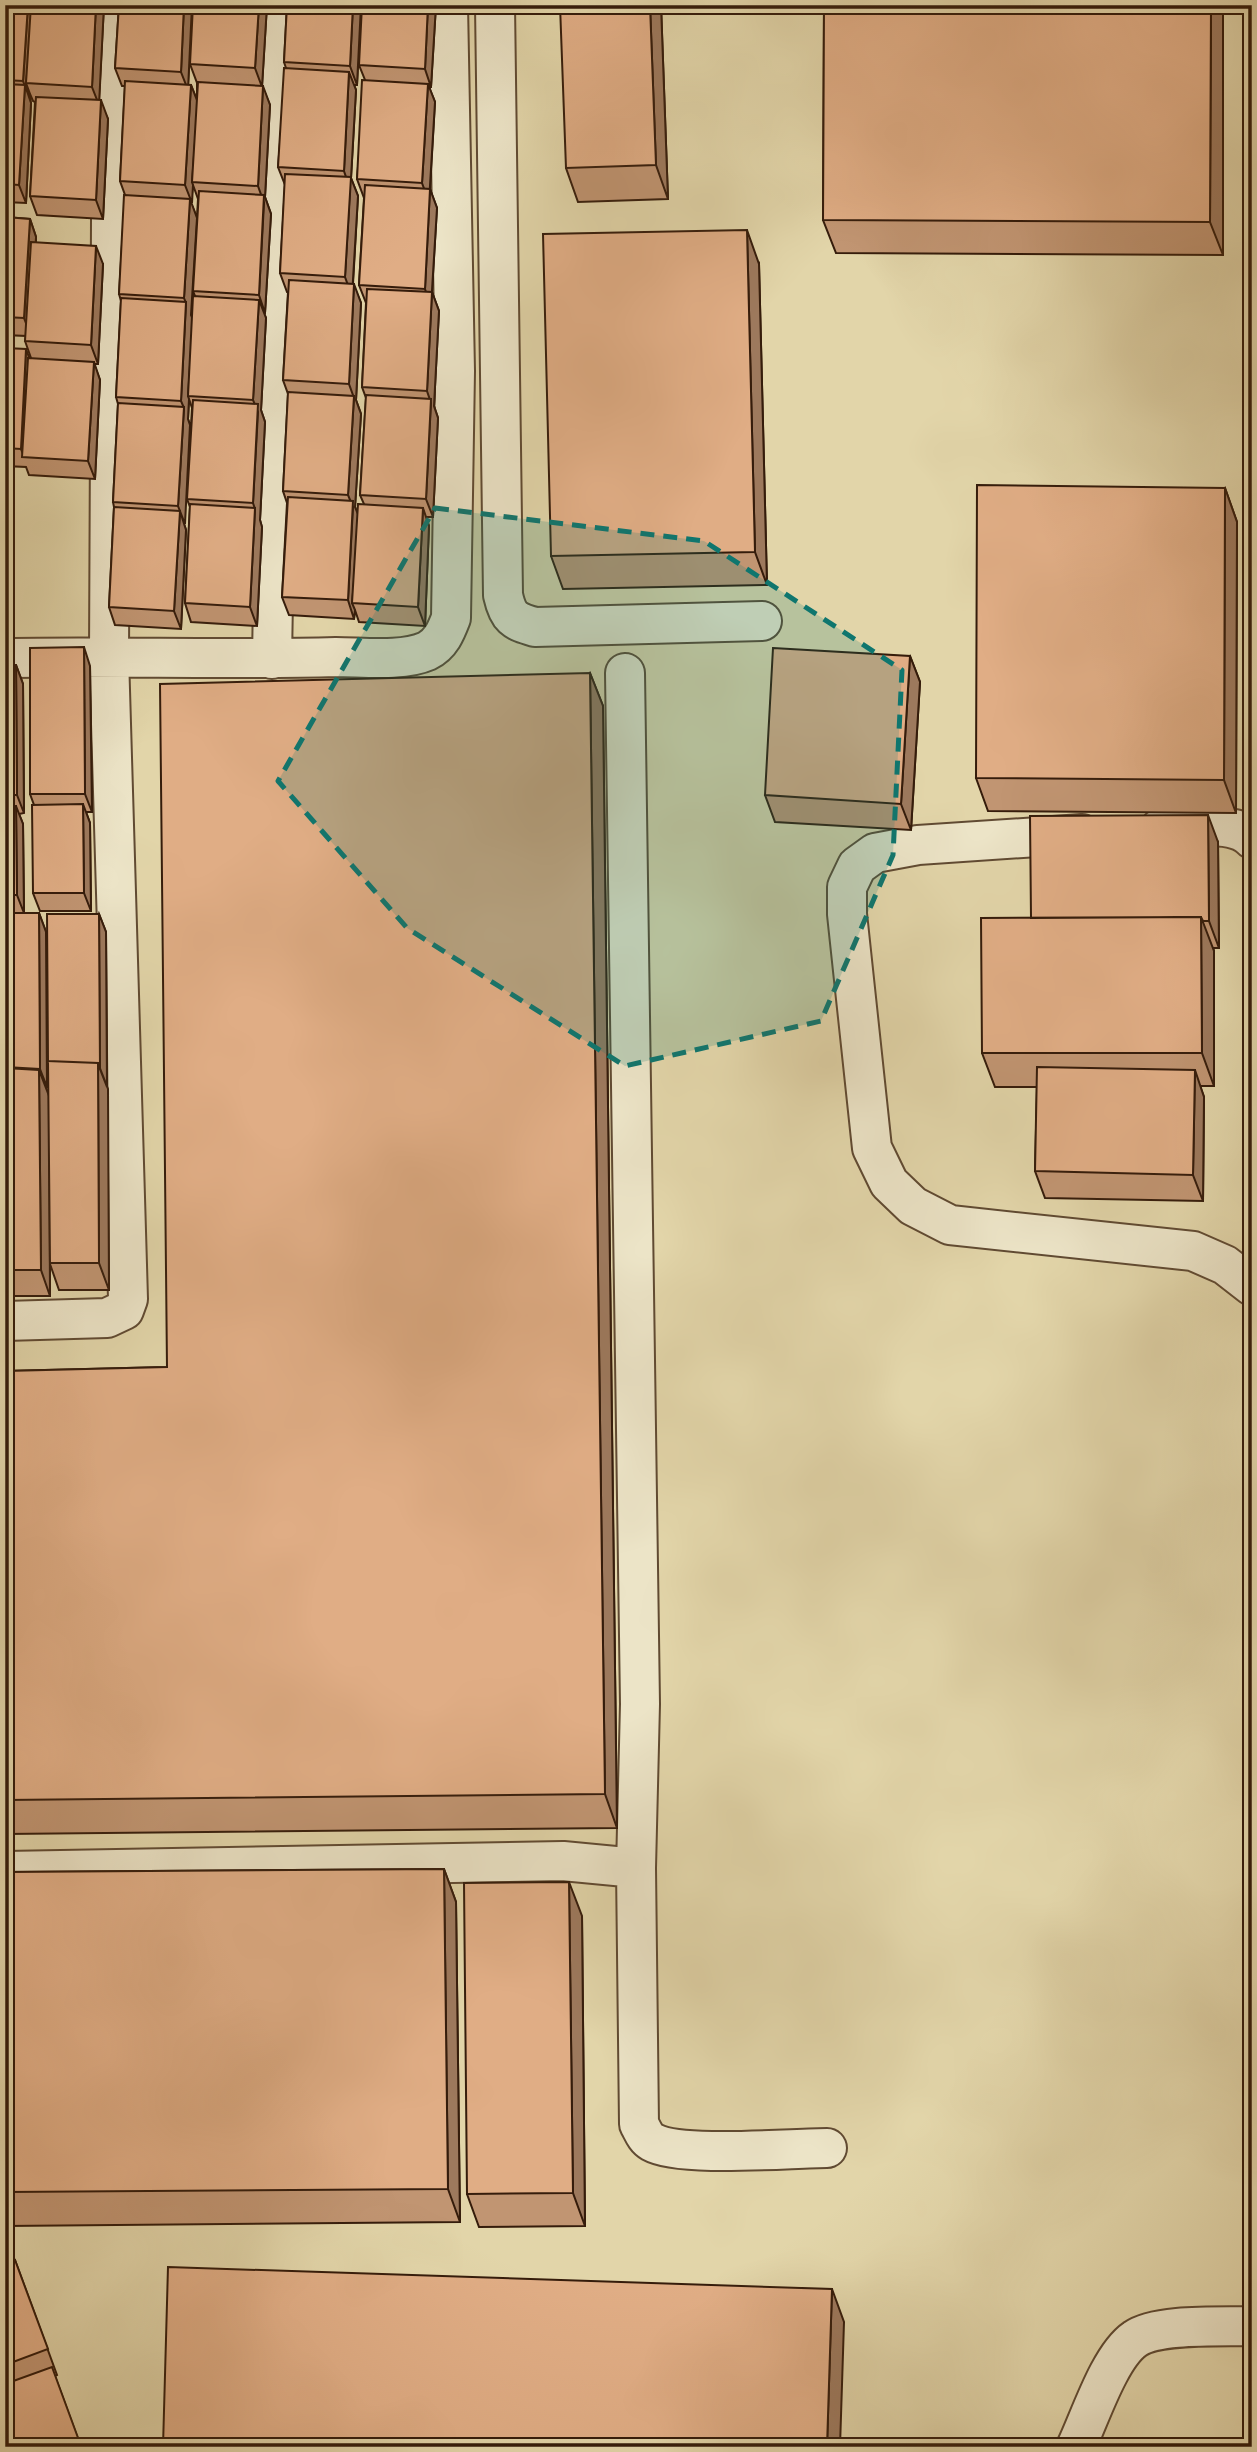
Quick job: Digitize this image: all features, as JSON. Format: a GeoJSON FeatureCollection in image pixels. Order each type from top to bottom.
{"type":"FeatureCollection","features":[{"type":"Feature","properties":{"kind":"street"},"geometry":{"type":"LineString","coordinates":[[5,1321],[107,1318],[124,1310],[128,1299],[109,656],[112,5]]}},
{"type":"Feature","properties":{"kind":"street"},"geometry":{"type":"LineString","coordinates":[[272,659],[283,5]]}},
{"type":"Feature","properties":{"kind":"street"},"geometry":{"type":"LineString","coordinates":[[5,658],[109,656],[272,659],[404,655],[426,651],[443,638],[451,618],[455,371],[448,5]]}},
{"type":"Feature","properties":{"kind":"street"},"geometry":{"type":"LineString","coordinates":[[495,5],[503,595],[507,612],[512,620],[535,627],[762,621]]}},
{"type":"Feature","properties":{"kind":"street"},"geometry":{"type":"LineString","coordinates":[[625,673],[640,1704],[636,1868],[639,2124],[653,2143],[679,2149],[827,2148]]}},
{"type":"Feature","properties":{"kind":"street"},"geometry":{"type":"LineString","coordinates":[[1252,839],[1247,833],[1213,826],[908,846],[875,853],[857,866],[848,887],[847,914],[872,1148],[889,1183],[914,1206],[950,1225],[1193,1251],[1225,1265],[1252,1286]]}},
{"type":"Feature","properties":{"kind":"street"},"geometry":{"type":"LineString","coordinates":[[5,1871],[563,1861],[636,1868]]}},
{"type":"Feature","properties":{"kind":"street"},"geometry":{"type":"LineString","coordinates":[[1076,2447],[1119,2355],[1136,2338],[1159,2331],[1252,2326]]}},
{"type":"Feature","properties":{"kind":"highlighted area"},"geometry":{"type":"Polygon","coordinates":[[[435,508],[704,541],[902,670],[893,855],[821,1021],[625,1066],[407,928],[278,781],[435,508]]]}},
{"type":"Feature","properties":{"kind":"building"},"geometry":{"type":"Polygon","coordinates":[[[5,5],[28,5],[23,81],[5,80],[5,5]]]}},
{"type":"Feature","properties":{"kind":"building"},"geometry":{"type":"Polygon","coordinates":[[[31,5],[96,5],[92,87],[26,83],[31,5]]]}},
{"type":"Feature","properties":{"kind":"building"},"geometry":{"type":"Polygon","coordinates":[[[119,5],[184,5],[181,72],[115,68],[119,5]]]}},
{"type":"Feature","properties":{"kind":"building"},"geometry":{"type":"Polygon","coordinates":[[[193,5],[259,5],[255,68],[190,64],[193,5]]]}},
{"type":"Feature","properties":{"kind":"building"},"geometry":{"type":"Polygon","coordinates":[[[287,5],[353,5],[350,66],[284,62],[287,5]]]}},
{"type":"Feature","properties":{"kind":"building"},"geometry":{"type":"Polygon","coordinates":[[[362,5],[428,5],[425,69],[359,65],[362,5]]]}},
{"type":"Feature","properties":{"kind":"building"},"geometry":{"type":"Polygon","coordinates":[[[560,5],[650,5],[656,165],[566,168],[560,5]]]}},
{"type":"Feature","properties":{"kind":"building"},"geometry":{"type":"Polygon","coordinates":[[[824,5],[1211,5],[1210,222],[823,220],[824,5]]]}},
{"type":"Feature","properties":{"kind":"building"},"geometry":{"type":"Polygon","coordinates":[[[284,68],[349,72],[344,171],[278,167],[284,68]]]}},
{"type":"Feature","properties":{"kind":"building"},"geometry":{"type":"Polygon","coordinates":[[[362,80],[428,84],[422,183],[357,179],[362,80]]]}},
{"type":"Feature","properties":{"kind":"building"},"geometry":{"type":"Polygon","coordinates":[[[125,81],[191,85],[185,185],[120,181],[125,81]]]}},
{"type":"Feature","properties":{"kind":"building"},"geometry":{"type":"Polygon","coordinates":[[[198,82],[263,86],[258,186],[192,182],[198,82]]]}},
{"type":"Feature","properties":{"kind":"building"},"geometry":{"type":"Polygon","coordinates":[[[5,84],[25,85],[19,185],[5,184],[5,84]]]}},
{"type":"Feature","properties":{"kind":"building"},"geometry":{"type":"Polygon","coordinates":[[[36,97],[101,100],[96,200],[30,196],[36,97]]]}},
{"type":"Feature","properties":{"kind":"building"},"geometry":{"type":"Polygon","coordinates":[[[285,174],[351,177],[345,277],[280,273],[285,174]]]}},
{"type":"Feature","properties":{"kind":"building"},"geometry":{"type":"Polygon","coordinates":[[[365,185],[430,189],[425,289],[359,285],[365,185]]]}},
{"type":"Feature","properties":{"kind":"building"},"geometry":{"type":"Polygon","coordinates":[[[199,191],[264,195],[259,295],[193,291],[199,191]]]}},
{"type":"Feature","properties":{"kind":"building"},"geometry":{"type":"Polygon","coordinates":[[[124,195],[190,199],[184,298],[119,294],[124,195]]]}},
{"type":"Feature","properties":{"kind":"building"},"geometry":{"type":"Polygon","coordinates":[[[5,217],[30,219],[24,318],[5,317],[5,217]]]}},
{"type":"Feature","properties":{"kind":"building"},"geometry":{"type":"Polygon","coordinates":[[[747,230],[755,552],[551,556],[543,234],[747,230]]]}},
{"type":"Feature","properties":{"kind":"building"},"geometry":{"type":"Polygon","coordinates":[[[31,242],[96,246],[91,345],[25,341],[31,242]]]}},
{"type":"Feature","properties":{"kind":"building"},"geometry":{"type":"Polygon","coordinates":[[[289,280],[354,284],[349,384],[283,380],[289,280]]]}},
{"type":"Feature","properties":{"kind":"building"},"geometry":{"type":"Polygon","coordinates":[[[367,289],[432,292],[427,391],[362,387],[367,289]]]}},
{"type":"Feature","properties":{"kind":"building"},"geometry":{"type":"Polygon","coordinates":[[[193,296],[259,300],[253,400],[188,396],[193,296]]]}},
{"type":"Feature","properties":{"kind":"building"},"geometry":{"type":"Polygon","coordinates":[[[121,298],[186,302],[181,401],[116,397],[121,298]]]}},
{"type":"Feature","properties":{"kind":"building"},"geometry":{"type":"Polygon","coordinates":[[[5,348],[26,349],[21,449],[5,448],[5,348]]]}},
{"type":"Feature","properties":{"kind":"building"},"geometry":{"type":"Polygon","coordinates":[[[28,358],[94,362],[88,461],[22,457],[28,358]]]}},
{"type":"Feature","properties":{"kind":"building"},"geometry":{"type":"Polygon","coordinates":[[[288,392],[354,396],[348,495],[283,491],[288,392]]]}},
{"type":"Feature","properties":{"kind":"building"},"geometry":{"type":"Polygon","coordinates":[[[366,395],[431,399],[426,499],[360,495],[366,395]]]}},
{"type":"Feature","properties":{"kind":"building"},"geometry":{"type":"Polygon","coordinates":[[[193,400],[258,404],[253,503],[187,499],[193,400]]]}},
{"type":"Feature","properties":{"kind":"building"},"geometry":{"type":"Polygon","coordinates":[[[118,403],[184,407],[178,506],[113,502],[118,403]]]}},
{"type":"Feature","properties":{"kind":"building"},"geometry":{"type":"Polygon","coordinates":[[[977,485],[1225,488],[1224,780],[976,778],[977,485]]]}},
{"type":"Feature","properties":{"kind":"building"},"geometry":{"type":"Polygon","coordinates":[[[288,497],[353,501],[348,600],[282,597],[288,497]]]}},
{"type":"Feature","properties":{"kind":"building"},"geometry":{"type":"Polygon","coordinates":[[[190,504],[255,508],[250,607],[185,603],[190,504]]]}},
{"type":"Feature","properties":{"kind":"building"},"geometry":{"type":"Polygon","coordinates":[[[358,504],[423,508],[418,607],[352,603],[358,504]]]}},
{"type":"Feature","properties":{"kind":"building"},"geometry":{"type":"Polygon","coordinates":[[[114,507],[180,511],[174,611],[109,607],[114,507]]]}},
{"type":"Feature","properties":{"kind":"building"},"geometry":{"type":"Polygon","coordinates":[[[84,647],[85,794],[30,794],[30,648],[84,647]]]}},
{"type":"Feature","properties":{"kind":"building"},"geometry":{"type":"Polygon","coordinates":[[[773,648],[910,656],[901,804],[765,795],[773,648]]]}},
{"type":"Feature","properties":{"kind":"building"},"geometry":{"type":"Polygon","coordinates":[[[5,665],[16,665],[17,795],[5,795],[5,665]]]}},
{"type":"Feature","properties":{"kind":"building"},"geometry":{"type":"Polygon","coordinates":[[[590,673],[605,1794],[5,1800],[5,1371],[167,1367],[160,684],[590,673]]]}},
{"type":"Feature","properties":{"kind":"building"},"geometry":{"type":"Polygon","coordinates":[[[83,804],[84,893],[33,893],[32,805],[83,804]]]}},
{"type":"Feature","properties":{"kind":"building"},"geometry":{"type":"Polygon","coordinates":[[[5,806],[16,806],[17,895],[5,895],[5,806]]]}},
{"type":"Feature","properties":{"kind":"building"},"geometry":{"type":"Polygon","coordinates":[[[1208,815],[1209,921],[1203,921],[1201,917],[1031,918],[1030,816],[1208,815]]]}},
{"type":"Feature","properties":{"kind":"building"},"geometry":{"type":"Polygon","coordinates":[[[5,913],[39,913],[40,1069],[5,1067],[5,913]]]}},
{"type":"Feature","properties":{"kind":"building"},"geometry":{"type":"Polygon","coordinates":[[[47,914],[99,914],[100,1069],[98,1063],[48,1061],[47,914]]]}},
{"type":"Feature","properties":{"kind":"building"},"geometry":{"type":"Polygon","coordinates":[[[1201,917],[1202,1053],[982,1053],[981,918],[1201,917]]]}},
{"type":"Feature","properties":{"kind":"building"},"geometry":{"type":"Polygon","coordinates":[[[48,1061],[98,1063],[99,1263],[50,1263],[48,1061]]]}},
{"type":"Feature","properties":{"kind":"building"},"geometry":{"type":"Polygon","coordinates":[[[1037,1067],[1195,1070],[1193,1175],[1035,1171],[1037,1067]]]}},
{"type":"Feature","properties":{"kind":"building"},"geometry":{"type":"Polygon","coordinates":[[[5,1068],[39,1070],[41,1270],[5,1270],[5,1068]]]}},
{"type":"Feature","properties":{"kind":"building"},"geometry":{"type":"Polygon","coordinates":[[[444,1869],[448,2189],[5,2192],[5,1872],[444,1869]]]}},
{"type":"Feature","properties":{"kind":"building"},"geometry":{"type":"Polygon","coordinates":[[[569,1882],[573,2193],[467,2194],[464,1883],[569,1882]]]}},
{"type":"Feature","properties":{"kind":"building"},"geometry":{"type":"Polygon","coordinates":[[[15,2260],[48,2349],[5,2365],[5,2263],[15,2260]]]}},
{"type":"Feature","properties":{"kind":"building"},"geometry":{"type":"Polygon","coordinates":[[[168,2267],[832,2289],[827,2447],[163,2447],[168,2267]]]}},
{"type":"Feature","properties":{"kind":"building"},"geometry":{"type":"Polygon","coordinates":[[[52,2367],[81,2446],[5,2447],[5,2384],[52,2367]]]}}]}
